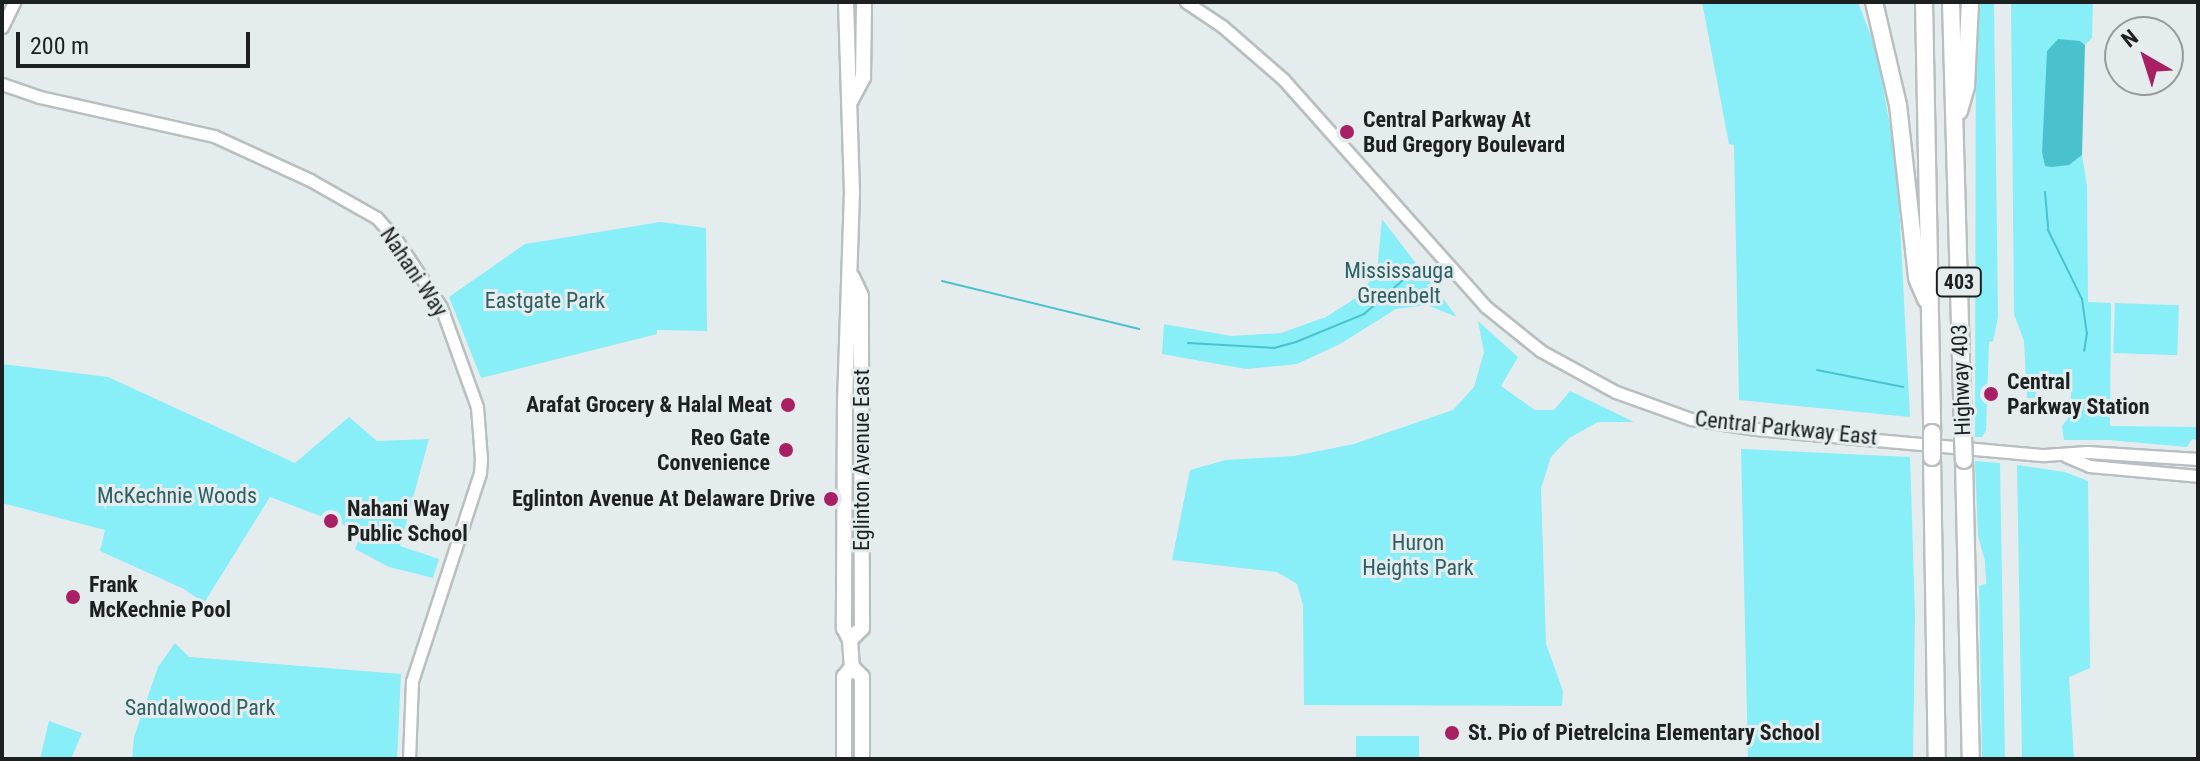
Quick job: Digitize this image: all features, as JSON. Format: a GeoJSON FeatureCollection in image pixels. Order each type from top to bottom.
{"type":"FeatureCollection","features":[{"type":"Feature","properties":{"kind":"highway"},"geometry":{"type":"LineString","coordinates":[[1874,2],[1900,114],[1917,278],[1930,307]]}},
{"type":"Feature","properties":{"kind":"highway","name":"Highway 403"},"geometry":{"type":"LineString","coordinates":[[1924,2],[1937,759]]}},
{"type":"Feature","properties":{"kind":"highway","name":"Highway 403"},"geometry":{"type":"LineString","coordinates":[[1951,2],[1971,759]]}},
{"type":"Feature","properties":{"kind":"highway"},"geometry":{"type":"LineString","coordinates":[[1954,128],[1966,86],[1970,2]]}},
{"type":"Feature","properties":{"kind":"main road","name":"Eglinton Avenue East"},"geometry":{"type":"LineString","coordinates":[[846,2],[846,77],[851,100],[852,277],[847,296],[844,628],[850,640],[852,667],[862,677],[862,759]]}},
{"type":"Feature","properties":{"kind":"main road","name":"Eglinton Avenue East"},"geometry":{"type":"LineString","coordinates":[[851,100],[863,77],[864,2]]}},
{"type":"Feature","properties":{"kind":"main road","name":"Eglinton Avenue East"},"geometry":{"type":"LineString","coordinates":[[844,759],[844,677],[852,667]]}},
{"type":"Feature","properties":{"kind":"street"},"geometry":{"type":"LineString","coordinates":[[2,27],[14,2]]}},
{"type":"Feature","properties":{"kind":"street","name":"Central Parkway East"},"geometry":{"type":"LineString","coordinates":[[1186,2],[1231,33],[1283,79],[1485,306],[1517,334],[1577,372],[1616,392],[1691,419],[1756,429],[2065,456],[2087,452],[2198,459]]}},
{"type":"Feature","properties":{"kind":"street","name":"Nahani Way"},"geometry":{"type":"LineString","coordinates":[[2,84],[40,97],[214,136],[333,192],[365,209],[388,229],[441,307],[477,407],[481,463],[412,681],[409,759]]}},
{"type":"Feature","properties":{"kind":"street","name":"Central Parkway East"},"geometry":{"type":"LineString","coordinates":[[2065,456],[2089,466],[2198,476]]}},
{"type":"Feature","properties":{"kind":"green space"},"geometry":{"type":"Polygon","coordinates":[[[1702,2],[1858,2],[1876,49],[1897,165],[1910,417],[1739,400],[1734,145],[1729,144],[1702,2]]]}},
{"type":"Feature","properties":{"kind":"green space"},"geometry":{"type":"Polygon","coordinates":[[[1976,2],[1994,2],[1998,317],[1993,341],[1989,342],[1986,430],[1982,437],[1975,437],[1976,2]]]}},
{"type":"Feature","properties":{"kind":"green space"},"geometry":{"type":"Polygon","coordinates":[[[2011,2],[2093,2],[2092,38],[2085,45],[2080,41],[2042,153],[2045,166],[2077,159],[2082,155],[2087,185],[2088,302],[2111,303],[2110,426],[2198,427],[2198,440],[2192,439],[2187,447],[2109,440],[2064,440],[2062,426],[2071,414],[2071,388],[2067,381],[2048,378],[2047,374],[2036,374],[2036,398],[2027,398],[2024,341],[2014,314],[2011,2]]]}},
{"type":"Feature","properties":{"kind":"green space","name":"Mississauga Greenbelt"},"geometry":{"type":"Polygon","coordinates":[[[1382,219],[1457,317],[1427,305],[1396,309],[1340,344],[1297,364],[1246,369],[1162,354],[1164,324],[1231,336],[1281,333],[1326,317],[1359,296],[1377,271],[1382,219]]]}},
{"type":"Feature","properties":{"kind":"green space","name":"Eastgate Park"},"geometry":{"type":"Polygon","coordinates":[[[660,222],[706,228],[707,331],[657,330],[657,334],[481,378],[449,297],[525,244],[660,222]]]}},
{"type":"Feature","properties":{"kind":"green space"},"geometry":{"type":"Polygon","coordinates":[[[2115,303],[2179,305],[2177,355],[2113,353],[2115,303]]]}},
{"type":"Feature","properties":{"kind":"green space","name":"Huron Heights Park"},"geometry":{"type":"Polygon","coordinates":[[[1478,321],[1518,357],[1501,386],[1535,410],[1554,410],[1570,391],[1634,422],[1598,422],[1569,438],[1551,457],[1541,488],[1546,644],[1563,691],[1562,706],[1304,705],[1303,605],[1297,584],[1277,572],[1172,560],[1190,470],[1226,460],[1294,456],[1354,444],[1453,410],[1474,387],[1484,352],[1478,321]]]}},
{"type":"Feature","properties":{"kind":"green space","name":"McKechnie Woods"},"geometry":{"type":"Polygon","coordinates":[[[2,364],[108,377],[295,463],[349,417],[377,441],[429,439],[400,546],[439,559],[433,578],[389,567],[355,549],[360,537],[355,529],[270,497],[204,603],[184,589],[100,551],[105,530],[2,503],[2,364]]]}},
{"type":"Feature","properties":{"kind":"green space"},"geometry":{"type":"Polygon","coordinates":[[[1741,449],[1910,457],[1915,616],[1913,759],[1748,759],[1741,449]]]}},
{"type":"Feature","properties":{"kind":"green space"},"geometry":{"type":"Polygon","coordinates":[[[1975,461],[2000,463],[2005,759],[1982,759],[1979,586],[1986,584],[1985,561],[1978,536],[1975,461]]]}},
{"type":"Feature","properties":{"kind":"green space"},"geometry":{"type":"Polygon","coordinates":[[[2017,465],[2065,472],[2088,481],[2090,668],[2069,677],[2074,759],[2022,759],[2017,465]]]}},
{"type":"Feature","properties":{"kind":"green space","name":"Sandalwood Park"},"geometry":{"type":"Polygon","coordinates":[[[175,643],[189,657],[401,674],[397,759],[132,759],[134,737],[158,667],[175,643]]]}},
{"type":"Feature","properties":{"kind":"green space"},"geometry":{"type":"Polygon","coordinates":[[[49,721],[82,733],[71,759],[40,759],[49,721]]]}},
{"type":"Feature","properties":{"kind":"green space"},"geometry":{"type":"Polygon","coordinates":[[[1356,736],[1419,736],[1419,759],[1356,759],[1356,736]]]}},
{"type":"Feature","properties":{"kind":"shaded area"},"geometry":{"type":"Polygon","coordinates":[[[2058,39],[2080,41],[2085,45],[2082,155],[2069,165],[2052,167],[2045,166],[2042,153],[2047,51],[2058,39]]]}},
{"type":"Feature","properties":{"kind":"waterway"},"geometry":{"type":"LineString","coordinates":[[2045,192],[2048,230],[2082,299],[2087,333],[2084,351]]}},
{"type":"Feature","properties":{"kind":"waterway"},"geometry":{"type":"LineString","coordinates":[[1188,343],[1274,348],[1296,342],[1364,314],[1410,274]]}},
{"type":"Feature","properties":{"kind":"waterway"},"geometry":{"type":"LineString","coordinates":[[942,281],[1139,329]]}},
{"type":"Feature","properties":{"kind":"waterway"},"geometry":{"type":"LineString","coordinates":[[1817,370],[1903,387]]}},
{"type":"Feature","properties":{"kind":"place","name":"Central Parkway At Bud Gregory Boulevard"},"geometry":{"type":"Point","coordinates":[1347,132]}},
{"type":"Feature","properties":{"kind":"place","name":"Central Parkway Station"},"geometry":{"type":"Point","coordinates":[1991,394]}},
{"type":"Feature","properties":{"kind":"place","name":"Arafat Grocery & Halal Meat"},"geometry":{"type":"Point","coordinates":[788,405]}},
{"type":"Feature","properties":{"kind":"place","name":"Reo Gate Convenience"},"geometry":{"type":"Point","coordinates":[786,450]}},
{"type":"Feature","properties":{"kind":"place","name":"Eglinton Avenue At Delaware Drive"},"geometry":{"type":"Point","coordinates":[831,499]}},
{"type":"Feature","properties":{"kind":"place","name":"Nahani Way Public School"},"geometry":{"type":"Point","coordinates":[331,521]}},
{"type":"Feature","properties":{"kind":"place","name":"Frank McKechnie Pool"},"geometry":{"type":"Point","coordinates":[73,597]}},
{"type":"Feature","properties":{"kind":"place","name":"St. Pio of Pietrelcina Elementary School"},"geometry":{"type":"Point","coordinates":[1452,733]}}]}
